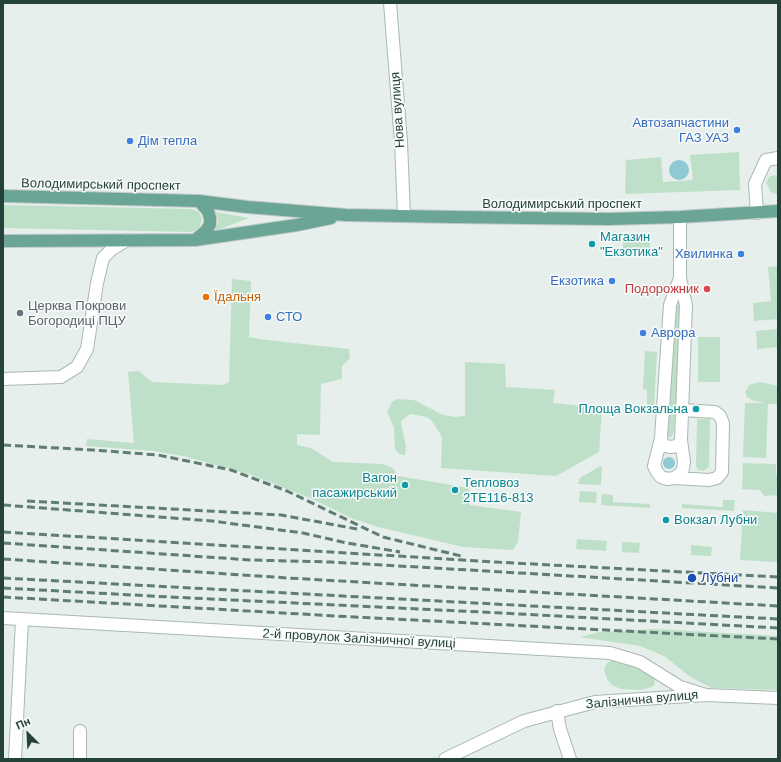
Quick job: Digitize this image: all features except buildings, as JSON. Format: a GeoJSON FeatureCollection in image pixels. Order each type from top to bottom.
{"type":"FeatureCollection","features":[{"type":"Feature","properties":{"kind":"main road","name":"Володимирський проспект"},"geometry":{"type":"LineString","coordinates":[[3,196],[199,201],[247,207],[346,215],[608,219],[680,217],[778,211]]}},
{"type":"Feature","properties":{"kind":"main road","name":"Володимирський проспект"},"geometry":{"type":"LineString","coordinates":[[195,240],[207,230],[210,224],[208,211],[199,201]]}},
{"type":"Feature","properties":{"kind":"main road","name":"Володимирський проспект"},"geometry":{"type":"LineString","coordinates":[[3,241],[195,240],[297,225],[346,215]]}},
{"type":"Feature","properties":{"kind":"street","name":"Нова вулиця"},"geometry":{"type":"LineString","coordinates":[[390,3],[401,142],[404,216]]}},
{"type":"Feature","properties":{"kind":"street"},"geometry":{"type":"LineString","coordinates":[[757,213],[755,184],[766,160],[778,158]]}},
{"type":"Feature","properties":{"kind":"street"},"geometry":{"type":"LineString","coordinates":[[674,478],[680,474],[683,469],[684,462],[681,440],[686,305],[680,278],[680,217]]}},
{"type":"Feature","properties":{"kind":"street"},"geometry":{"type":"LineString","coordinates":[[3,379],[61,377],[77,367],[87,349],[97,283],[103,258],[112,249],[127,240]]}},
{"type":"Feature","properties":{"kind":"street"},"geometry":{"type":"LineString","coordinates":[[680,278],[670,305],[661,438],[654,466],[661,477],[668,479],[709,480],[717,478],[722,472],[723,423],[720,416],[715,412],[682,410]]}},
{"type":"Feature","properties":{"kind":"street"},"geometry":{"type":"LineString","coordinates":[[661,438],[664,446],[671,447],[677,446],[681,440]]}},
{"type":"Feature","properties":{"kind":"street","name":"2-й провулок Залізничної вулиці"},"geometry":{"type":"LineString","coordinates":[[3,618],[610,653],[640,662],[680,687],[706,695]]}},
{"type":"Feature","properties":{"kind":"street"},"geometry":{"type":"LineString","coordinates":[[15,759],[22,620]]}},
{"type":"Feature","properties":{"kind":"street","name":"Залізнична вулиця"},"geometry":{"type":"LineString","coordinates":[[444,759],[524,721],[594,702],[706,695],[778,698]]}},
{"type":"Feature","properties":{"kind":"street"},"geometry":{"type":"LineString","coordinates":[[557,711],[560,729],[570,759]]}},
{"type":"Feature","properties":{"kind":"street"},"geometry":{"type":"LineString","coordinates":[[80,731],[80,759]]}},
{"type":"Feature","properties":{"kind":"green space"},"geometry":{"type":"Polygon","coordinates":[[[739,152],[740,190],[625,194],[626,160],[661,157],[663,182],[693,180],[690,155],[739,152]]]}},
{"type":"Feature","properties":{"kind":"green space"},"geometry":{"type":"Polygon","coordinates":[[[778,175],[778,194],[776,194],[771,192],[766,183],[770,176],[778,175]]]}},
{"type":"Feature","properties":{"kind":"green space"},"geometry":{"type":"Polygon","coordinates":[[[3,205],[192,209],[199,212],[202,219],[200,227],[190,232],[3,228],[3,205]]]}},
{"type":"Feature","properties":{"kind":"green space"},"geometry":{"type":"Polygon","coordinates":[[[216,212],[249,218],[215,231],[218,222],[216,212]]]}},
{"type":"Feature","properties":{"kind":"green space"},"geometry":{"type":"Polygon","coordinates":[[[623,236],[650,236],[650,252],[623,253],[623,236]]]}},
{"type":"Feature","properties":{"kind":"green space"},"geometry":{"type":"Polygon","coordinates":[[[778,266],[778,319],[754,321],[753,303],[771,301],[768,267],[778,266]]]}},
{"type":"Feature","properties":{"kind":"green space"},"geometry":{"type":"Polygon","coordinates":[[[232,279],[251,281],[249,337],[349,349],[350,358],[342,366],[342,379],[321,384],[320,435],[297,434],[297,445],[311,448],[333,462],[382,464],[393,468],[398,476],[469,488],[470,505],[521,512],[518,542],[513,550],[463,547],[378,527],[351,518],[312,499],[252,475],[183,456],[153,451],[86,446],[87,439],[134,443],[128,372],[139,371],[152,382],[222,385],[229,382],[232,279]]]}},
{"type":"Feature","properties":{"kind":"green space"},"geometry":{"type":"Polygon","coordinates":[[[675,305],[682,305],[674,431],[672,436],[669,438],[667,431],[675,305]]]}},
{"type":"Feature","properties":{"kind":"green space"},"geometry":{"type":"Polygon","coordinates":[[[778,329],[778,347],[757,349],[756,331],[778,329]]]}},
{"type":"Feature","properties":{"kind":"green space"},"geometry":{"type":"Polygon","coordinates":[[[698,337],[720,337],[720,382],[698,382],[698,337]]]}},
{"type":"Feature","properties":{"kind":"green space"},"geometry":{"type":"Polygon","coordinates":[[[645,351],[657,352],[654,407],[647,407],[647,390],[643,389],[645,351]]]}},
{"type":"Feature","properties":{"kind":"green space"},"geometry":{"type":"Polygon","coordinates":[[[465,362],[505,364],[506,387],[555,390],[553,403],[602,408],[599,452],[556,476],[441,468],[442,437],[432,421],[427,417],[410,414],[402,420],[401,423],[406,446],[405,455],[399,454],[395,449],[394,428],[387,412],[392,402],[397,399],[414,400],[443,415],[455,417],[465,416],[465,362]]]}},
{"type":"Feature","properties":{"kind":"green space"},"geometry":{"type":"Polygon","coordinates":[[[760,382],[778,386],[778,404],[768,404],[766,458],[743,457],[745,403],[765,403],[754,401],[747,397],[745,392],[749,385],[760,382]]]}},
{"type":"Feature","properties":{"kind":"green space"},"geometry":{"type":"Polygon","coordinates":[[[697,419],[710,419],[709,467],[703,471],[698,470],[696,466],[697,419]]]}},
{"type":"Feature","properties":{"kind":"green space"},"geometry":{"type":"Polygon","coordinates":[[[743,463],[776,464],[776,475],[778,474],[778,495],[764,496],[760,490],[742,489],[743,463]]]}},
{"type":"Feature","properties":{"kind":"green space"},"geometry":{"type":"Polygon","coordinates":[[[600,466],[602,467],[601,485],[578,484],[580,478],[600,466]]]}},
{"type":"Feature","properties":{"kind":"green space"},"geometry":{"type":"Polygon","coordinates":[[[580,491],[597,492],[596,503],[579,502],[580,491]]]}},
{"type":"Feature","properties":{"kind":"green space"},"geometry":{"type":"Polygon","coordinates":[[[602,494],[613,495],[613,502],[650,504],[650,508],[601,505],[602,494]]]}},
{"type":"Feature","properties":{"kind":"green space"},"geometry":{"type":"Polygon","coordinates":[[[723,500],[735,500],[734,511],[682,508],[682,504],[723,507],[723,500]]]}},
{"type":"Feature","properties":{"kind":"green space"},"geometry":{"type":"Polygon","coordinates":[[[743,510],[778,513],[778,562],[740,560],[743,510]]]}},
{"type":"Feature","properties":{"kind":"green space"},"geometry":{"type":"Polygon","coordinates":[[[577,539],[607,541],[606,551],[576,549],[577,539]]]}},
{"type":"Feature","properties":{"kind":"green space"},"geometry":{"type":"Polygon","coordinates":[[[622,542],[640,543],[639,553],[622,552],[622,542]]]}},
{"type":"Feature","properties":{"kind":"green space"},"geometry":{"type":"Polygon","coordinates":[[[691,545],[712,547],[711,556],[691,555],[691,545]]]}},
{"type":"Feature","properties":{"kind":"green space"},"geometry":{"type":"Polygon","coordinates":[[[656,629],[778,636],[778,690],[712,688],[692,678],[664,656],[640,646],[580,637],[600,632],[656,629]]]}},
{"type":"Feature","properties":{"kind":"green space"},"geometry":{"type":"Polygon","coordinates":[[[614,659],[632,663],[654,676],[655,684],[652,687],[640,690],[621,689],[612,685],[607,679],[604,669],[607,663],[614,659]]]}},
{"type":"Feature","properties":{"kind":"water"},"geometry":{"type":"Polygon","coordinates":[[[679,160],[686,163],[689,170],[686,177],[679,180],[672,177],[669,170],[672,163],[679,160]]]}},
{"type":"Feature","properties":{"kind":"water"},"geometry":{"type":"Polygon","coordinates":[[[669,457],[673,459],[675,463],[673,467],[669,469],[665,467],[663,463],[665,459],[669,457]]]}},
{"type":"Feature","properties":{"kind":"railway"},"geometry":{"type":"LineString","coordinates":[[3,445],[158,455],[231,470],[287,491],[383,537],[461,556]]}},
{"type":"Feature","properties":{"kind":"railway"},"geometry":{"type":"LineString","coordinates":[[27,501],[281,515],[357,529]]}},
{"type":"Feature","properties":{"kind":"railway"},"geometry":{"type":"LineString","coordinates":[[3,505],[212,521],[303,533],[347,543],[400,552]]}},
{"type":"Feature","properties":{"kind":"railway"},"geometry":{"type":"LineString","coordinates":[[3,532],[495,562],[778,577]]}},
{"type":"Feature","properties":{"kind":"railway"},"geometry":{"type":"LineString","coordinates":[[3,543],[251,560],[331,562],[778,588]]}},
{"type":"Feature","properties":{"kind":"railway"},"geometry":{"type":"LineString","coordinates":[[3,559],[288,578],[778,606]]}},
{"type":"Feature","properties":{"kind":"railway"},"geometry":{"type":"LineString","coordinates":[[3,578],[778,619]]}},
{"type":"Feature","properties":{"kind":"railway"},"geometry":{"type":"LineString","coordinates":[[3,588],[778,628]]}},
{"type":"Feature","properties":{"kind":"railway"},"geometry":{"type":"LineString","coordinates":[[3,597],[778,639]]}},
{"type":"Feature","properties":{"kind":"place","name":"Автозапчастини ГАЗ УАЗ"},"geometry":{"type":"Point","coordinates":[737,130]}},
{"type":"Feature","properties":{"kind":"place","name":"Дім тепла"},"geometry":{"type":"Point","coordinates":[130,141]}},
{"type":"Feature","properties":{"kind":"place","name":"Магазин \"Екзотика\""},"geometry":{"type":"Point","coordinates":[592,244]}},
{"type":"Feature","properties":{"kind":"place","name":"Хвилинка"},"geometry":{"type":"Point","coordinates":[741,254]}},
{"type":"Feature","properties":{"kind":"place","name":"Екзотика"},"geometry":{"type":"Point","coordinates":[612,281]}},
{"type":"Feature","properties":{"kind":"place","name":"Подорожник"},"geometry":{"type":"Point","coordinates":[707,289]}},
{"type":"Feature","properties":{"kind":"place","name":"Їдальня"},"geometry":{"type":"Point","coordinates":[206,297]}},
{"type":"Feature","properties":{"kind":"place","name":"Церква Покрови Богородиці ПЦУ"},"geometry":{"type":"Point","coordinates":[20,313]}},
{"type":"Feature","properties":{"kind":"place","name":"СТО"},"geometry":{"type":"Point","coordinates":[268,317]}},
{"type":"Feature","properties":{"kind":"place","name":"Аврора"},"geometry":{"type":"Point","coordinates":[643,333]}},
{"type":"Feature","properties":{"kind":"place","name":"Площа Вокзальна"},"geometry":{"type":"Point","coordinates":[696,409]}},
{"type":"Feature","properties":{"kind":"place","name":"Вагон пасажирський"},"geometry":{"type":"Point","coordinates":[405,485]}},
{"type":"Feature","properties":{"kind":"place","name":"Тепловоз 2ТЕ116-813"},"geometry":{"type":"Point","coordinates":[455,490]}},
{"type":"Feature","properties":{"kind":"place","name":"Вокзал Лубни"},"geometry":{"type":"Point","coordinates":[666,520]}},
{"type":"Feature","properties":{"kind":"place","name":"Лубни"},"geometry":{"type":"Point","coordinates":[692,578]}}]}
